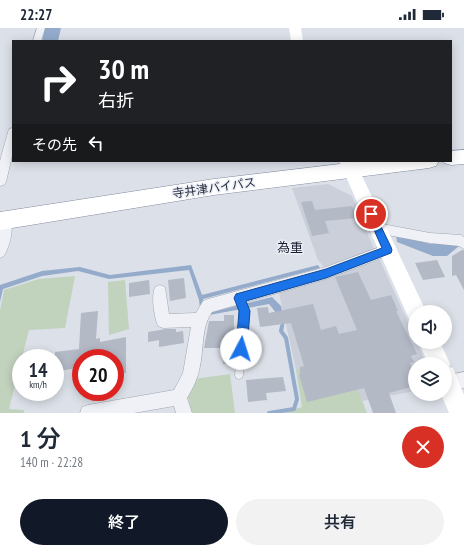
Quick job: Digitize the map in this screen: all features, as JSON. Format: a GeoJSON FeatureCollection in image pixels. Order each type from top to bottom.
{"type":"FeatureCollection","features":[{"type":"Feature","properties":{"kind":"highway"},"geometry":{"type":"LineString","coordinates":[[452,158],[464,157]]}},
{"type":"Feature","properties":{"kind":"highway","name":"寺井津バイパス"},"geometry":{"type":"LineString","coordinates":[[3,220],[349,166],[413,162]]}},
{"type":"Feature","properties":{"kind":"street"},"geometry":{"type":"LineString","coordinates":[[37,40],[41,28]]}},
{"type":"Feature","properties":{"kind":"street"},"geometry":{"type":"LineString","coordinates":[[295,28],[297,40]]}},
{"type":"Feature","properties":{"kind":"street"},"geometry":{"type":"LineString","coordinates":[[0,182],[12,136]]}},
{"type":"Feature","properties":{"kind":"street"},"geometry":{"type":"LineString","coordinates":[[349,166],[413,305]]}},
{"type":"Feature","properties":{"kind":"street"},"geometry":{"type":"LineString","coordinates":[[0,252],[6,228],[3,220]]}},
{"type":"Feature","properties":{"kind":"street"},"geometry":{"type":"LineString","coordinates":[[377,228],[430,238],[461,241],[464,243]]}},
{"type":"Feature","properties":{"kind":"street"},"geometry":{"type":"LineString","coordinates":[[160,292],[163,321],[195,320],[203,313],[239,298],[326,274],[388,250]]}},
{"type":"Feature","properties":{"kind":"street"},"geometry":{"type":"LineString","coordinates":[[184,413],[179,397],[190,375],[203,313]]}},
{"type":"Feature","properties":{"kind":"street"},"geometry":{"type":"LineString","coordinates":[[452,386],[460,413]]}},
{"type":"Feature","properties":{"kind":"street"},"geometry":{"type":"LineString","coordinates":[[88,413],[179,397]]}},
{"type":"Feature","properties":{"kind":"lane"},"geometry":{"type":"LineString","coordinates":[[239,298],[245,311],[239,375]]}},
{"type":"Feature","properties":{"kind":"shaded area"},"geometry":{"type":"Polygon","coordinates":[[[328,184],[352,196],[374,249],[325,268],[318,260],[292,188],[328,184]]]}},
{"type":"Feature","properties":{"kind":"shaded area"},"geometry":{"type":"Polygon","coordinates":[[[379,258],[408,322],[408,349],[420,349],[423,357],[408,357],[408,392],[362,401],[345,358],[296,370],[279,293],[379,258]]]}},
{"type":"Feature","properties":{"kind":"green space"},"geometry":{"type":"Polygon","coordinates":[[[75,276],[65,328],[29,330],[24,349],[12,349],[12,397],[9,409],[24,410],[24,413],[0,413],[0,311],[4,290],[39,279],[75,276]]]}},
{"type":"Feature","properties":{"kind":"green space"},"geometry":{"type":"Polygon","coordinates":[[[125,280],[129,329],[109,335],[108,282],[125,280]]]}},
{"type":"Feature","properties":{"kind":"green space"},"geometry":{"type":"Polygon","coordinates":[[[345,358],[367,413],[282,413],[302,407],[296,370],[345,358]]]}},
{"type":"Feature","properties":{"kind":"green space"},"geometry":{"type":"Polygon","coordinates":[[[230,374],[235,413],[192,413],[187,394],[194,379],[230,374]]]}},
{"type":"Feature","properties":{"kind":"water"},"geometry":{"type":"Polygon","coordinates":[[[45,28],[61,28],[58,40],[42,40],[45,28]]]}},
{"type":"Feature","properties":{"kind":"water"},"geometry":{"type":"Polygon","coordinates":[[[396,235],[431,244],[457,244],[459,246],[447,256],[433,256],[397,242],[396,235]]]}},
{"type":"Feature","properties":{"kind":"water"},"geometry":{"type":"Polygon","coordinates":[[[191,265],[202,295],[318,265],[320,268],[203,299],[204,305],[200,308],[199,300],[189,270],[109,279],[78,271],[42,276],[3,289],[0,302],[0,285],[42,271],[80,267],[110,275],[191,265]]]}},
{"type":"Feature","properties":{"kind":"water"},"geometry":{"type":"Polygon","coordinates":[[[272,297],[281,306],[285,323],[281,331],[281,319],[269,304],[209,315],[212,312],[272,297]]]}},
{"type":"Feature","properties":{"kind":"building"},"geometry":{"type":"Polygon","coordinates":[[[312,201],[315,210],[352,206],[357,218],[325,221],[329,233],[312,236],[301,202],[312,201]]]}},
{"type":"Feature","properties":{"kind":"building"},"geometry":{"type":"Polygon","coordinates":[[[464,250],[464,290],[456,275],[452,276],[452,256],[464,250]]]}},
{"type":"Feature","properties":{"kind":"building"},"geometry":{"type":"Polygon","coordinates":[[[437,260],[445,277],[423,280],[415,263],[437,260]]]}},
{"type":"Feature","properties":{"kind":"building"},"geometry":{"type":"Polygon","coordinates":[[[358,272],[371,300],[391,295],[398,311],[396,311],[408,336],[408,349],[415,349],[417,354],[408,357],[408,388],[389,393],[396,413],[373,413],[364,388],[307,402],[299,375],[300,367],[304,366],[291,323],[260,327],[257,308],[268,307],[269,313],[313,304],[321,330],[336,326],[339,334],[357,330],[335,277],[358,272]]]}},
{"type":"Feature","properties":{"kind":"building"},"geometry":{"type":"Polygon","coordinates":[[[184,278],[186,298],[170,301],[168,280],[184,278]]]}},
{"type":"Feature","properties":{"kind":"building"},"geometry":{"type":"Polygon","coordinates":[[[149,280],[150,294],[129,297],[129,283],[149,280]]]}},
{"type":"Feature","properties":{"kind":"building"},"geometry":{"type":"Polygon","coordinates":[[[98,311],[96,339],[100,338],[100,342],[126,337],[126,373],[124,373],[124,349],[79,349],[81,313],[98,311]]]}},
{"type":"Feature","properties":{"kind":"building"},"geometry":{"type":"Polygon","coordinates":[[[224,315],[234,315],[234,364],[223,364],[224,348],[204,348],[209,321],[224,321],[224,315]]]}},
{"type":"Feature","properties":{"kind":"building"},"geometry":{"type":"Polygon","coordinates":[[[176,329],[176,332],[183,331],[184,343],[159,347],[159,340],[148,342],[148,332],[176,329]]]}},
{"type":"Feature","properties":{"kind":"building"},"geometry":{"type":"Polygon","coordinates":[[[72,350],[72,369],[64,370],[64,351],[72,350]]]}},
{"type":"Feature","properties":{"kind":"building"},"geometry":{"type":"Polygon","coordinates":[[[283,377],[286,391],[266,393],[267,400],[248,402],[246,380],[283,377]]]}},
{"type":"Feature","properties":{"kind":"waterway"},"geometry":{"type":"LineString","coordinates":[[269,413],[294,409],[297,399],[286,338],[281,331],[282,326]]}},
{"type":"Feature","properties":{"kind":"district","name":"為重"},"geometry":{"type":"Point","coordinates":[290,247]}},
{"type":"Feature","properties":{"kind":"route"},"geometry":{"type":"LineString","coordinates":[[241,349],[245,311],[239,298],[326,274],[388,250],[371,214]]}}]}
